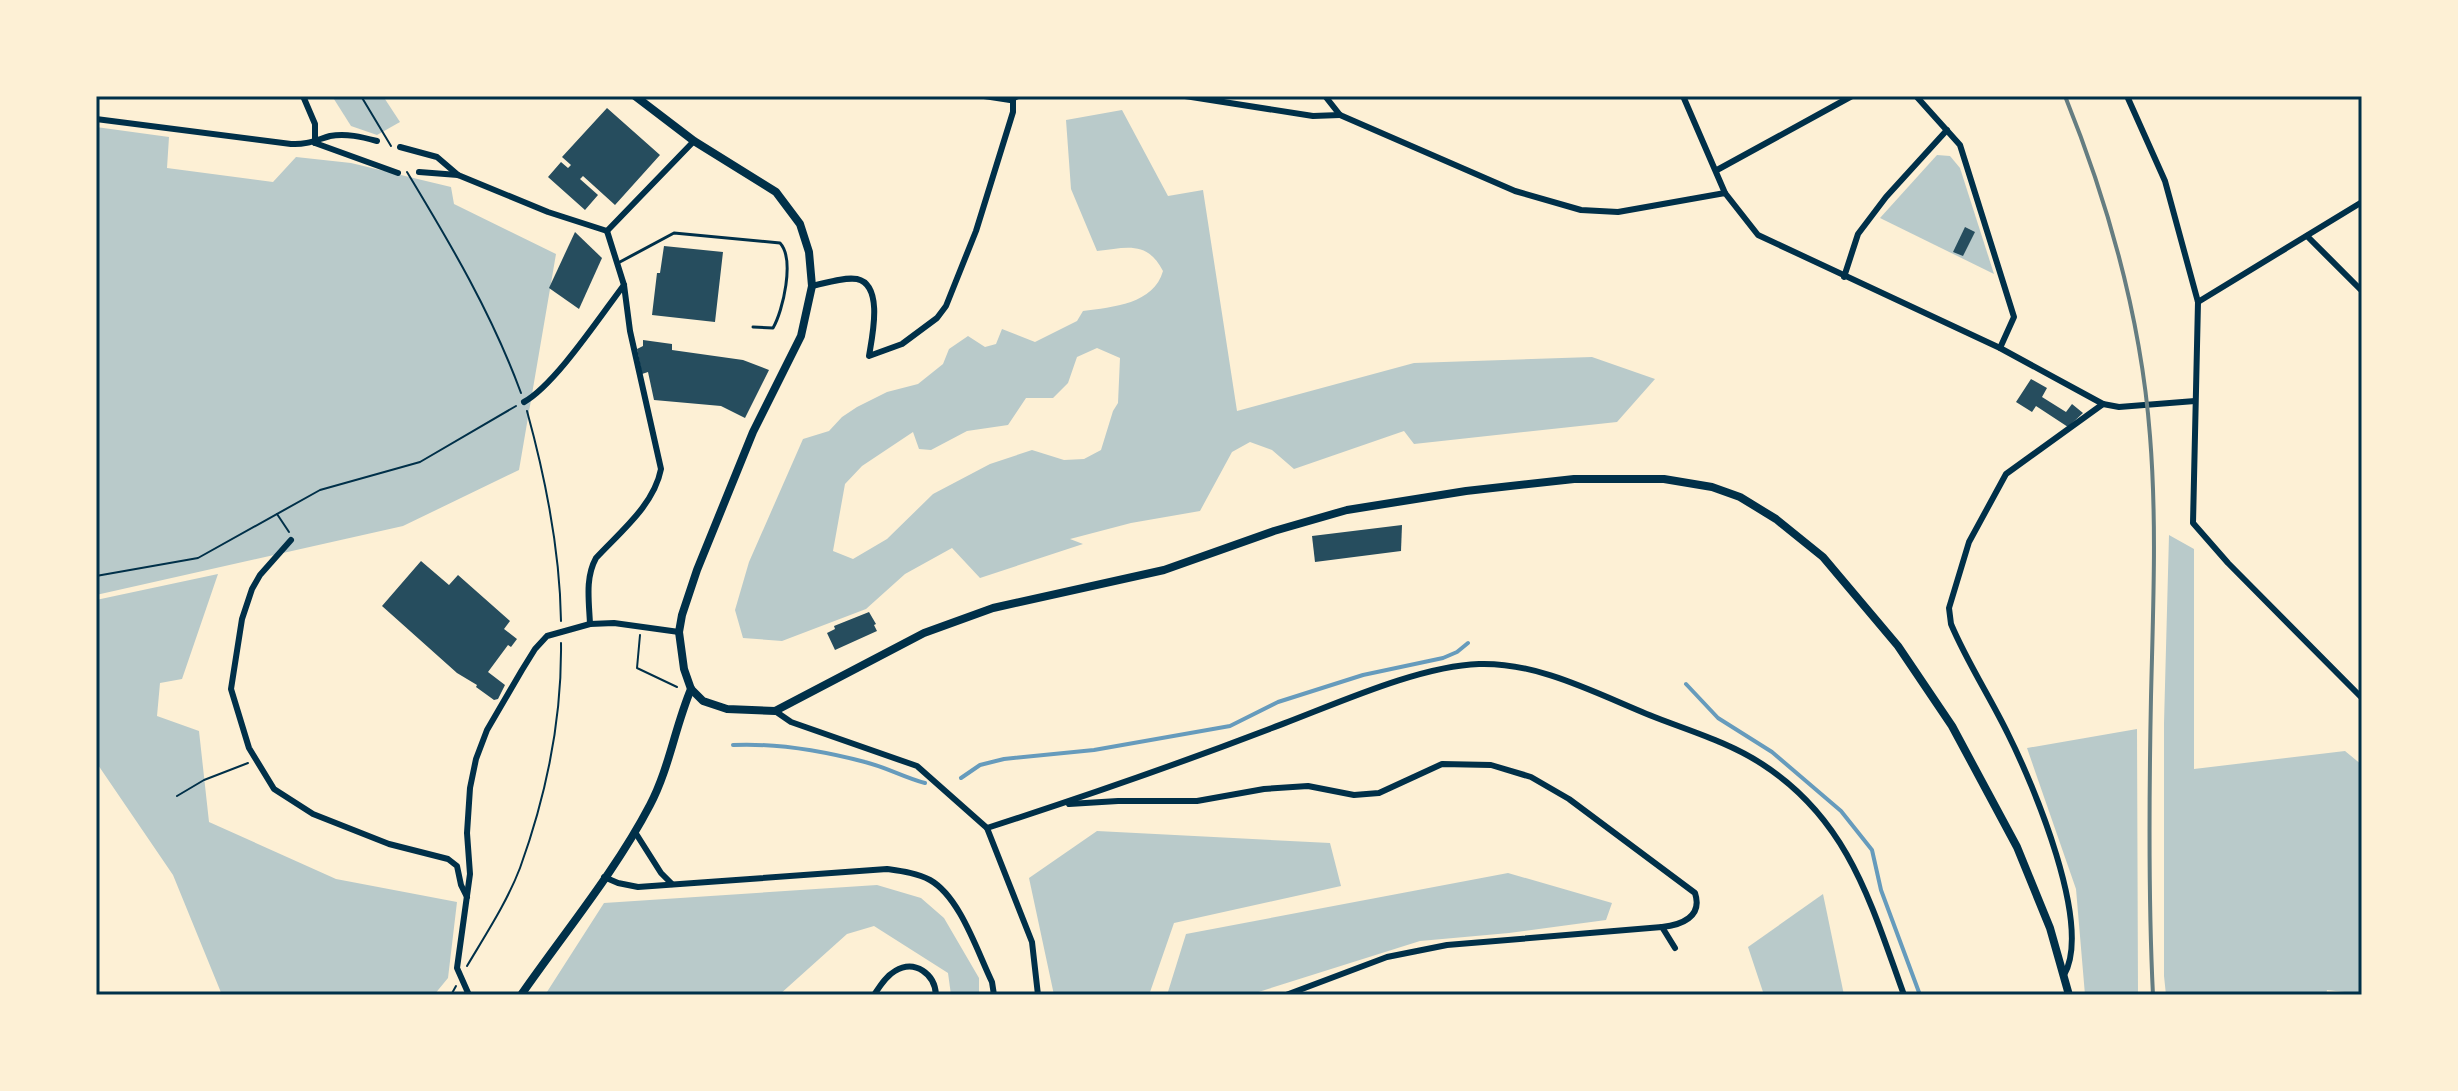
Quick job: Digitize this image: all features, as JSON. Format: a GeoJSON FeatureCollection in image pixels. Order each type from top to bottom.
{"type":"FeatureCollection","features":[{"type":"Feature","properties":{"kind":"main road"},"geometry":{"type":"LineString","coordinates":[[635,96],[694,141],[768,186],[783,199],[800,224],[809,252],[812,286],[801,336],[747,446],[697,570],[679,632],[684,669],[691,689],[703,701],[727,709],[775,711],[924,633],[993,608],[1164,570],[1274,531],[1347,510],[1479,489],[1574,479],[1664,479],[1712,487],[1740,497],[1776,519],[1823,557],[1898,646],[1952,726],[2017,847],[2040,900],[2069,995]]}},
{"type":"Feature","properties":{"kind":"main road"},"geometry":{"type":"LineString","coordinates":[[521,995],[635,832],[664,774],[680,715],[691,689]]}},
{"type":"Feature","properties":{"kind":"street"},"geometry":{"type":"LineString","coordinates":[[303,96],[315,124],[315,143]]}},
{"type":"Feature","properties":{"kind":"street"},"geometry":{"type":"LineString","coordinates":[[812,286],[858,279],[868,287],[876,306],[869,356],[902,344],[937,318],[946,306],[976,231],[1016,97],[996,100],[984,96]]}},
{"type":"Feature","properties":{"kind":"street"},"geometry":{"type":"LineString","coordinates":[[1185,96],[1313,116],[1340,115],[1515,191],[1581,210],[1618,212],[1725,193]]}},
{"type":"Feature","properties":{"kind":"street"},"geometry":{"type":"LineString","coordinates":[[1325,96],[1340,115]]}},
{"type":"Feature","properties":{"kind":"street"},"geometry":{"type":"LineString","coordinates":[[1717,170],[1852,96]]}},
{"type":"Feature","properties":{"kind":"street"},"geometry":{"type":"LineString","coordinates":[[1916,96],[1960,145],[2014,317],[2000,348]]}},
{"type":"Feature","properties":{"kind":"street"},"geometry":{"type":"LineString","coordinates":[[2127,96],[2165,181],[2198,302],[2193,523],[2228,563],[2362,698]]}},
{"type":"Feature","properties":{"kind":"street"},"geometry":{"type":"LineString","coordinates":[[1685,97],[1725,193],[1758,235],[2000,348],[2103,404],[2119,407],[2195,401]]}},
{"type":"Feature","properties":{"kind":"street"},"geometry":{"type":"LineString","coordinates":[[96,119],[262,141],[315,143],[398,173]]}},
{"type":"Feature","properties":{"kind":"street"},"geometry":{"type":"LineString","coordinates":[[1844,277],[1858,234],[1886,197],[1947,130]]}},
{"type":"Feature","properties":{"kind":"street"},"geometry":{"type":"LineString","coordinates":[[315,143],[329,137],[348,135],[377,141]]}},
{"type":"Feature","properties":{"kind":"street"},"geometry":{"type":"LineString","coordinates":[[607,231],[694,141]]}},
{"type":"Feature","properties":{"kind":"street"},"geometry":{"type":"LineString","coordinates":[[397,148],[437,157],[458,175]]}},
{"type":"Feature","properties":{"kind":"street"},"geometry":{"type":"LineString","coordinates":[[419,172],[458,175],[548,212],[607,231]]}},
{"type":"Feature","properties":{"kind":"street"},"geometry":{"type":"LineString","coordinates":[[2198,302],[2362,202]]}},
{"type":"Feature","properties":{"kind":"street"},"geometry":{"type":"LineString","coordinates":[[590,624],[590,568],[647,502],[658,486],[661,469],[630,331],[624,285],[607,231]]}},
{"type":"Feature","properties":{"kind":"street"},"geometry":{"type":"LineString","coordinates":[[2307,236],[2362,291]]}},
{"type":"Feature","properties":{"kind":"street"},"geometry":{"type":"LineString","coordinates":[[524,402],[534,396],[567,358],[624,285]]}},
{"type":"Feature","properties":{"kind":"street"},"geometry":{"type":"LineString","coordinates":[[2064,975],[2071,959],[2072,931],[2059,859],[2009,736],[1957,639],[1949,608],[1969,542],[2006,474],[2103,404]]}},
{"type":"Feature","properties":{"kind":"street"},"geometry":{"type":"LineString","coordinates":[[291,540],[260,575],[242,619],[231,689],[249,748],[274,789],[313,814],[389,844],[448,859],[457,866],[467,897]]}},
{"type":"Feature","properties":{"kind":"street"},"geometry":{"type":"LineString","coordinates":[[469,995],[457,968],[470,874],[467,833],[470,788],[487,730],[535,649],[547,636],[590,624],[641,626],[679,632]]}},
{"type":"Feature","properties":{"kind":"street"},"geometry":{"type":"LineString","coordinates":[[987,828],[1161,770],[1378,688],[1436,670],[1480,664],[1525,668],[1727,745],[1781,777],[1830,825],[1850,856],[1869,895],[1904,995]]}},
{"type":"Feature","properties":{"kind":"street"},"geometry":{"type":"LineString","coordinates":[[775,711],[791,722],[917,766],[987,828],[1032,942],[1038,995]]}},
{"type":"Feature","properties":{"kind":"street"},"geometry":{"type":"LineString","coordinates":[[1058,805],[1197,801],[1264,789],[1308,786],[1354,795],[1379,793],[1442,764],[1491,765],[1531,777],[1569,799],[1695,893],[1697,904],[1690,919],[1681,925],[1447,945],[1387,957],[1300,993],[1286,995]]}},
{"type":"Feature","properties":{"kind":"street"},"geometry":{"type":"LineString","coordinates":[[635,832],[661,873],[672,884]]}},
{"type":"Feature","properties":{"kind":"street"},"geometry":{"type":"LineString","coordinates":[[604,877],[638,887],[887,869],[910,873],[928,879],[950,898],[992,982],[994,995]]}},
{"type":"Feature","properties":{"kind":"street"},"geometry":{"type":"LineString","coordinates":[[1662,927],[1675,948]]}},
{"type":"Feature","properties":{"kind":"street"},"geometry":{"type":"LineString","coordinates":[[874,995],[888,976],[899,968],[919,968],[930,976],[936,985],[936,995]]}},
{"type":"Feature","properties":{"kind":"lane"},"geometry":{"type":"LineString","coordinates":[[618,263],[674,233],[780,243],[785,248],[785,293],[781,316],[773,328],[753,327]]}},
{"type":"Feature","properties":{"kind":"path"},"geometry":{"type":"LineString","coordinates":[[361,96],[397,148]]}},
{"type":"Feature","properties":{"kind":"path"},"geometry":{"type":"LineString","coordinates":[[416,187],[484,306],[508,357],[524,402],[548,490],[556,543],[561,623]]}},
{"type":"Feature","properties":{"kind":"path"},"geometry":{"type":"LineString","coordinates":[[96,576],[198,558],[320,490],[420,462],[524,402]]}},
{"type":"Feature","properties":{"kind":"path"},"geometry":{"type":"LineString","coordinates":[[277,514],[293,537],[291,540]]}},
{"type":"Feature","properties":{"kind":"path"},"geometry":{"type":"LineString","coordinates":[[641,626],[637,668],[674,686],[691,689]]}},
{"type":"Feature","properties":{"kind":"path"},"geometry":{"type":"LineString","coordinates":[[481,943],[519,869],[541,798],[559,712],[561,642]]}},
{"type":"Feature","properties":{"kind":"path"},"geometry":{"type":"LineString","coordinates":[[177,796],[204,780],[257,760]]}},
{"type":"Feature","properties":{"kind":"shaded area"},"geometry":{"type":"Polygon","coordinates":[[[332,96],[383,96],[400,122],[377,135],[351,126],[332,96]]]}},
{"type":"Feature","properties":{"kind":"shaded area"},"geometry":{"type":"Polygon","coordinates":[[[1122,110],[1168,196],[1203,190],[1237,411],[1414,363],[1592,357],[1655,379],[1617,422],[1414,444],[1404,431],[1294,469],[1272,450],[1250,442],[1232,452],[1200,511],[1131,523],[1070,539],[1083,544],[980,578],[952,548],[905,574],[866,609],[782,641],[743,638],[735,610],[749,562],[803,439],[829,431],[842,417],[887,392],[918,384],[943,364],[949,349],[968,336],[985,347],[996,344],[1002,329],[1035,342],[1077,321],[1083,311],[1131,302],[1151,291],[1158,282],[1163,271],[1157,261],[1143,250],[1097,251],[1071,189],[1066,120],[1122,110]],[[1097,348],[1077,357],[1068,383],[1053,398],[1026,398],[1008,425],[967,431],[931,450],[919,449],[913,432],[862,466],[845,484],[833,551],[853,559],[887,539],[933,494],[990,464],[1032,450],[1064,460],[1084,459],[1101,450],[1118,403],[1120,358],[1097,348]]]}},
{"type":"Feature","properties":{"kind":"shaded area"},"geometry":{"type":"Polygon","coordinates":[[[96,127],[169,137],[167,168],[273,182],[296,157],[351,163],[451,187],[454,204],[556,254],[519,470],[403,526],[96,595],[96,127]]]}},
{"type":"Feature","properties":{"kind":"shaded area"},"geometry":{"type":"Polygon","coordinates":[[[1937,155],[1950,156],[1960,168],[1994,274],[1880,218],[1937,155]]]}},
{"type":"Feature","properties":{"kind":"shaded area"},"geometry":{"type":"Polygon","coordinates":[[[2169,535],[2194,549],[2194,769],[2345,751],[2362,765],[2362,994],[2327,990],[2326,995],[2166,995],[2164,723],[2169,535]]]}},
{"type":"Feature","properties":{"kind":"shaded area"},"geometry":{"type":"Polygon","coordinates":[[[218,574],[182,679],[160,683],[157,716],[199,731],[209,822],[336,879],[457,902],[448,978],[434,995],[222,995],[173,875],[96,762],[96,600],[218,574]]]}},
{"type":"Feature","properties":{"kind":"shaded area"},"geometry":{"type":"Polygon","coordinates":[[[2137,729],[2138,995],[2085,995],[2076,889],[2027,748],[2137,729]]]}},
{"type":"Feature","properties":{"kind":"shaded area"},"geometry":{"type":"Polygon","coordinates":[[[1097,831],[1330,843],[1341,886],[1174,923],[1149,995],[1054,995],[1029,878],[1097,831]]]}},
{"type":"Feature","properties":{"kind":"shaded area"},"geometry":{"type":"Polygon","coordinates":[[[1508,873],[1612,903],[1606,920],[1420,941],[1249,995],[1167,995],[1186,934],[1508,873]]]}},
{"type":"Feature","properties":{"kind":"shaded area"},"geometry":{"type":"Polygon","coordinates":[[[877,885],[921,898],[944,918],[979,978],[979,995],[951,995],[948,973],[874,926],[847,934],[779,995],[545,995],[604,903],[877,885]]]}},
{"type":"Feature","properties":{"kind":"shaded area"},"geometry":{"type":"Polygon","coordinates":[[[1823,894],[1844,995],[1764,995],[1748,947],[1823,894]]]}},
{"type":"Feature","properties":{"kind":"building"},"geometry":{"type":"Polygon","coordinates":[[[607,108],[660,155],[615,205],[583,176],[580,179],[598,195],[585,210],[548,177],[561,162],[568,168],[571,165],[562,157],[607,108]]]}},
{"type":"Feature","properties":{"kind":"building"},"geometry":{"type":"Polygon","coordinates":[[[1965,227],[1975,232],[1963,256],[1953,252],[1965,227]]]}},
{"type":"Feature","properties":{"kind":"building"},"geometry":{"type":"Polygon","coordinates":[[[575,232],[602,258],[579,309],[549,288],[575,232]]]}},
{"type":"Feature","properties":{"kind":"building"},"geometry":{"type":"Polygon","coordinates":[[[664,246],[723,252],[715,322],[652,315],[664,246]]]}},
{"type":"Feature","properties":{"kind":"building"},"geometry":{"type":"Polygon","coordinates":[[[643,340],[672,344],[672,350],[743,360],[769,370],[745,418],[721,406],[654,400],[648,372],[642,374],[637,349],[643,346],[643,340]]]}},
{"type":"Feature","properties":{"kind":"building"},"geometry":{"type":"Polygon","coordinates":[[[2031,379],[2047,388],[2042,397],[2066,412],[2072,404],[2083,413],[2068,427],[2036,406],[2032,412],[2016,402],[2031,379]]]}},
{"type":"Feature","properties":{"kind":"building"},"geometry":{"type":"Polygon","coordinates":[[[1402,525],[1401,551],[1315,562],[1312,536],[1402,525]]]}},
{"type":"Feature","properties":{"kind":"building"},"geometry":{"type":"Polygon","coordinates":[[[421,561],[449,585],[458,575],[510,621],[504,629],[517,639],[511,647],[508,645],[488,672],[505,685],[498,699],[494,700],[457,673],[382,606],[421,561]]]}},
{"type":"Feature","properties":{"kind":"building"},"geometry":{"type":"Polygon","coordinates":[[[869,612],[877,631],[835,650],[827,633],[835,629],[834,626],[869,612]]]}},
{"type":"Feature","properties":{"kind":"waterway"},"geometry":{"type":"LineString","coordinates":[[961,778],[980,765],[1004,759],[1094,750],[1230,726],[1278,702],[1363,675],[1443,658],[1468,643]]}},
{"type":"Feature","properties":{"kind":"waterway"},"geometry":{"type":"LineString","coordinates":[[1686,684],[1718,718],[1772,752],[1841,811],[1872,850],[1881,890],[1920,995]]}},
{"type":"Feature","properties":{"kind":"waterway"},"geometry":{"type":"LineString","coordinates":[[733,745],[783,747],[833,754],[873,764],[925,783]]}},
{"type":"Feature","properties":{"kind":"railway"},"geometry":{"type":"LineString","coordinates":[[2065,96],[2096,179],[2121,263],[2146,392],[2154,534],[2149,809],[2153,995]]}}]}
